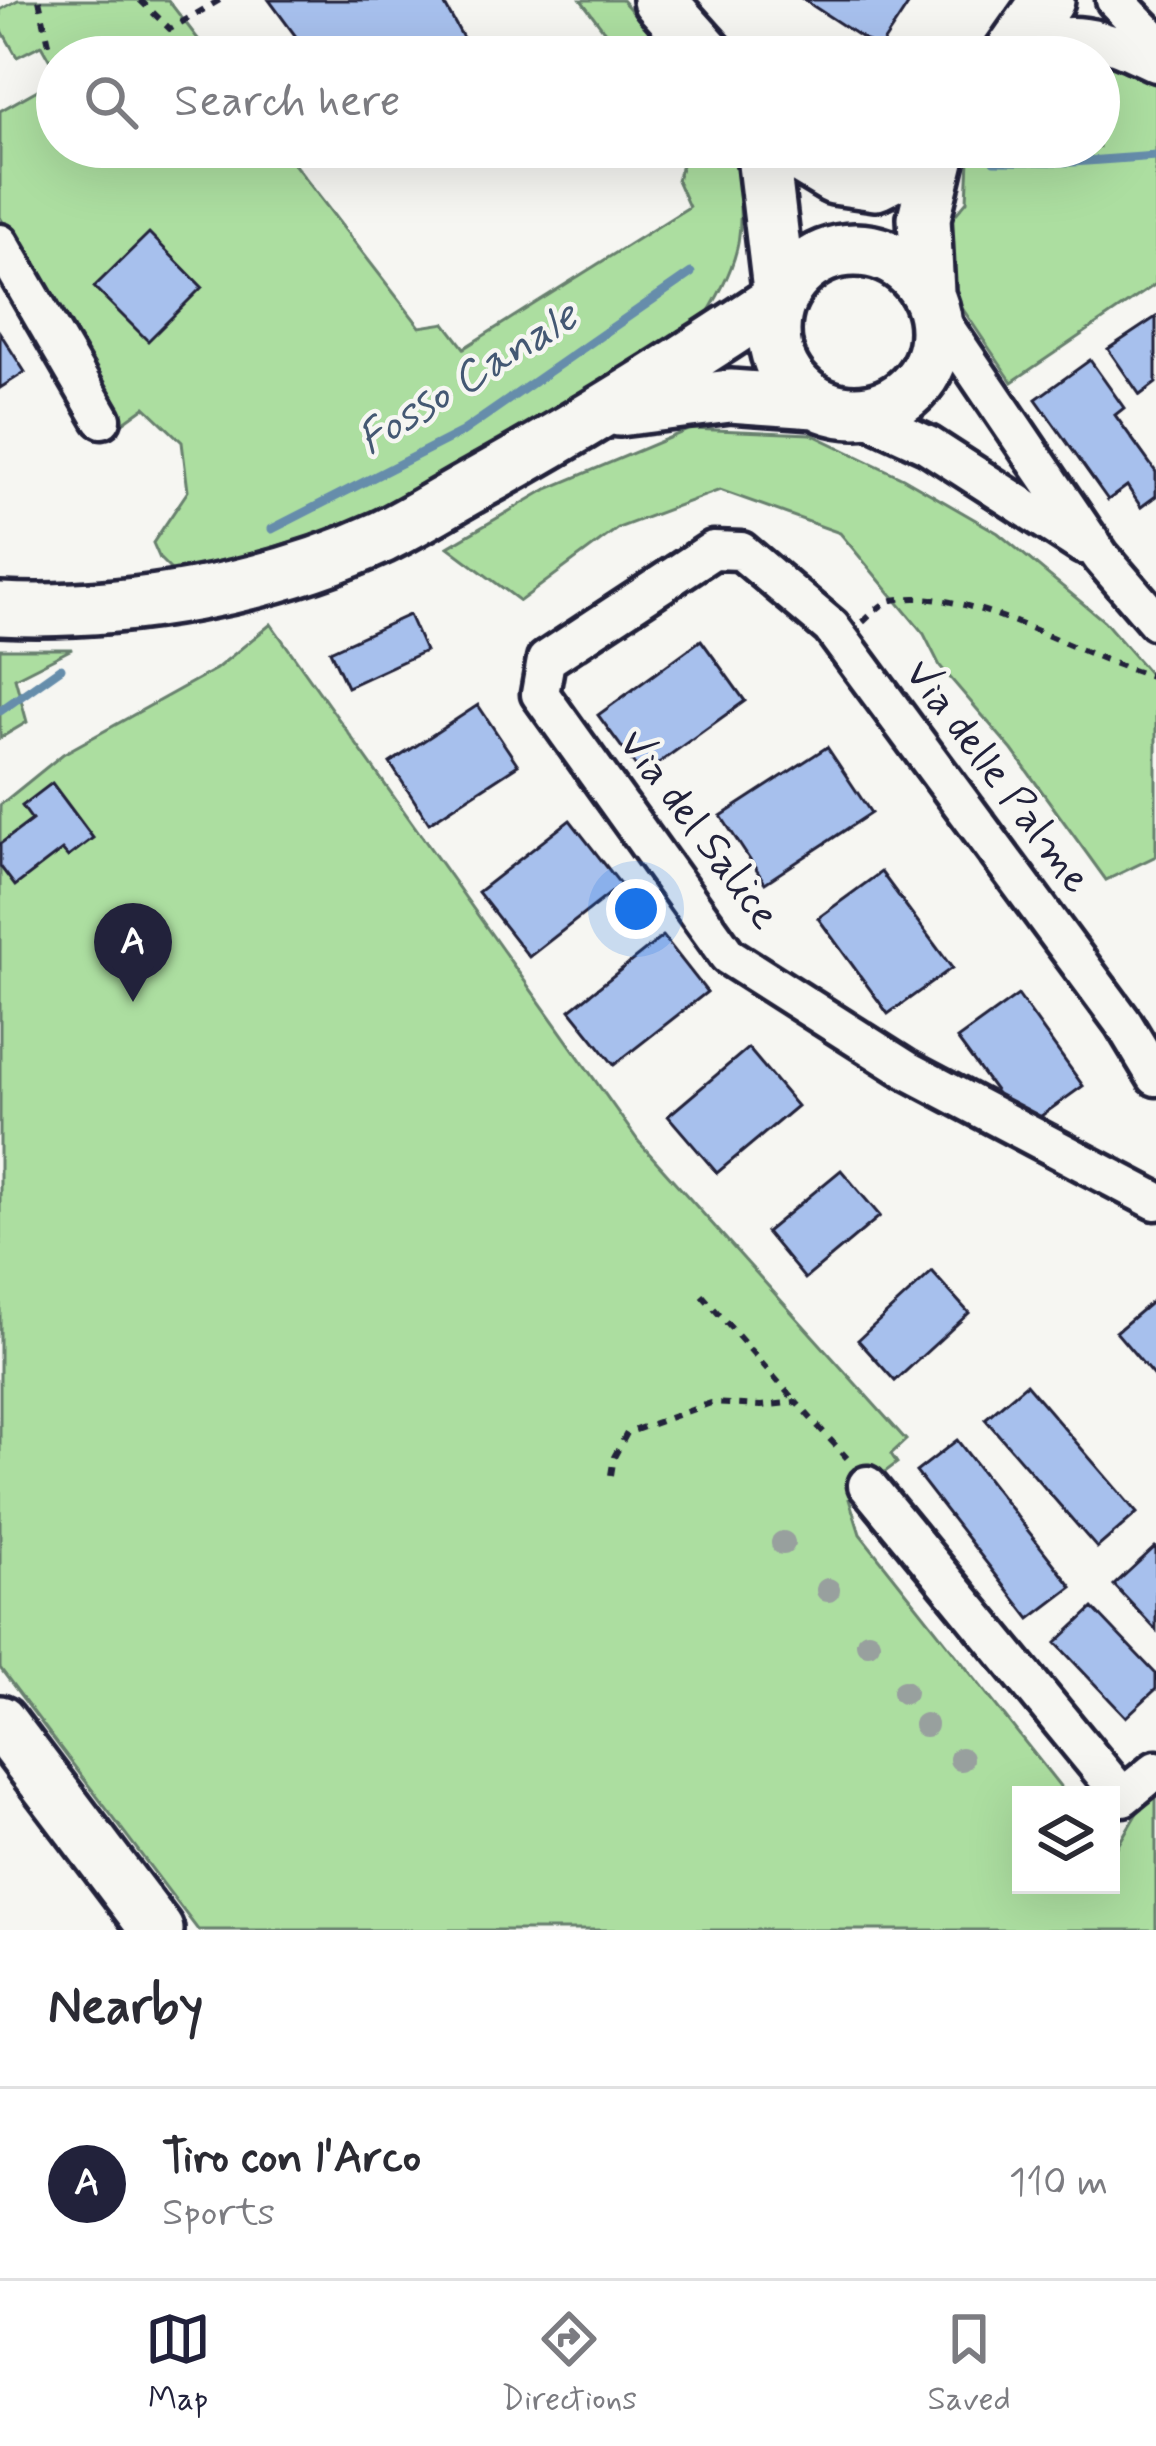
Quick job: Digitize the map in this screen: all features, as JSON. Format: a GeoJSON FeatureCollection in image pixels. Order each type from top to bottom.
{"type":"FeatureCollection","features":[{"type":"Feature","properties":{"kind":"street"},"geometry":{"type":"LineString","coordinates":[[659,0],[691,36]]}},
{"type":"Feature","properties":{"kind":"street"},"geometry":{"type":"LineString","coordinates":[[1023,36],[1048,0]]}},
{"type":"Feature","properties":{"kind":"street"},"geometry":{"type":"LineString","coordinates":[[1115,0],[1156,42]]}},
{"type":"Feature","properties":{"kind":"street"},"geometry":{"type":"LineString","coordinates":[[1042,36],[1085,36]]}},
{"type":"Feature","properties":{"kind":"street"},"geometry":{"type":"LineString","coordinates":[[1120,49],[1156,63]]}},
{"type":"Feature","properties":{"kind":"street"},"geometry":{"type":"LineString","coordinates":[[765,168],[780,298],[773,327],[778,356],[793,382],[836,407],[928,446],[1101,557]]}},
{"type":"Feature","properties":{"kind":"street"},"geometry":{"type":"LineString","coordinates":[[800,168],[860,249]]}},
{"type":"Feature","properties":{"kind":"street"},"geometry":{"type":"LineString","coordinates":[[818,168],[834,178],[876,184],[906,168]]}},
{"type":"Feature","properties":{"kind":"street"},"geometry":{"type":"LineString","coordinates":[[860,249],[926,168]]}},
{"type":"Feature","properties":{"kind":"street"},"geometry":{"type":"LineString","coordinates":[[608,411],[730,396],[885,407],[910,392],[928,369],[937,341],[924,218],[936,168]]}},
{"type":"Feature","properties":{"kind":"street"},"geometry":{"type":"LineString","coordinates":[[724,335],[757,285],[771,217]]}},
{"type":"Feature","properties":{"kind":"street"},"geometry":{"type":"LineString","coordinates":[[0,243],[102,419]]}},
{"type":"Feature","properties":{"kind":"street"},"geometry":{"type":"LineString","coordinates":[[0,609],[118,607],[207,591],[308,564],[381,537],[608,411],[780,298],[812,260],[860,249],[900,262],[932,302],[1101,557],[1156,621]]}},
{"type":"Feature","properties":{"kind":"street","name":"Via del Salice"},"geometry":{"type":"LineString","coordinates":[[741,551],[713,550],[546,660],[540,694],[728,956],[907,1070],[1156,1201]]}},
{"type":"Feature","properties":{"kind":"street","name":"Via delle Palme"},"geometry":{"type":"LineString","coordinates":[[741,551],[831,628],[1124,1024],[1156,1077]]}},
{"type":"Feature","properties":{"kind":"street"},"geometry":{"type":"LineString","coordinates":[[867,1485],[1123,1797],[1156,1770]]}},
{"type":"Feature","properties":{"kind":"street"},"geometry":{"type":"LineString","coordinates":[[0,1722],[157,1930]]}},
{"type":"Feature","properties":{"kind":"path"},"geometry":{"type":"LineString","coordinates":[[39,0],[47,36]]}},
{"type":"Feature","properties":{"kind":"path"},"geometry":{"type":"LineString","coordinates":[[140,0],[170,29],[220,0]]}},
{"type":"Feature","properties":{"kind":"path"},"geometry":{"type":"LineString","coordinates":[[840,641],[889,600],[925,600],[995,613],[1156,677]]}},
{"type":"Feature","properties":{"kind":"path"},"geometry":{"type":"LineString","coordinates":[[702,1295],[821,1426],[867,1485]]}},
{"type":"Feature","properties":{"kind":"path"},"geometry":{"type":"LineString","coordinates":[[611,1475],[627,1432],[711,1402],[761,1406],[796,1402]]}},
{"type":"Feature","properties":{"kind":"green space"},"geometry":{"type":"Polygon","coordinates":[[[18,0],[168,0],[196,36],[36,36],[36,48],[17,57],[0,27],[0,10],[18,0]]]}},
{"type":"Feature","properties":{"kind":"green space"},"geometry":{"type":"Polygon","coordinates":[[[581,0],[622,0],[654,36],[608,36],[581,0]]]}},
{"type":"Feature","properties":{"kind":"green space"},"geometry":{"type":"Polygon","coordinates":[[[1120,64],[1156,76],[1156,284],[1012,382],[956,299],[950,221],[967,201],[969,168],[1120,168],[1120,64]]]}},
{"type":"Feature","properties":{"kind":"green space"},"geometry":{"type":"Polygon","coordinates":[[[36,91],[36,168],[297,168],[420,327],[445,323],[464,348],[689,207],[677,180],[681,168],[736,168],[740,217],[736,253],[705,317],[451,476],[370,518],[177,576],[160,559],[153,543],[188,491],[182,442],[145,407],[120,425],[0,217],[0,111],[36,91]]]}},
{"type":"Feature","properties":{"kind":"green space"},"geometry":{"type":"Polygon","coordinates":[[[690,429],[811,434],[903,478],[998,533],[1104,621],[1156,681],[1156,856],[1106,880],[1012,750],[940,666],[924,634],[840,533],[720,490],[618,528],[520,601],[448,547],[545,490],[690,429]]]}},
{"type":"Feature","properties":{"kind":"green space"},"geometry":{"type":"Polygon","coordinates":[[[271,624],[639,1142],[906,1440],[891,1454],[897,1463],[849,1499],[860,1534],[1060,1786],[1012,1786],[1012,1894],[1120,1894],[1120,1842],[1152,1787],[1156,1792],[1156,1930],[198,1930],[0,1668],[0,805],[63,754],[216,669],[271,624]]]}},
{"type":"Feature","properties":{"kind":"green space"},"geometry":{"type":"Polygon","coordinates":[[[0,649],[72,649],[15,678],[27,722],[0,738],[0,649]]]}},
{"type":"Feature","properties":{"kind":"building"},"geometry":{"type":"Polygon","coordinates":[[[269,0],[442,0],[462,36],[296,36],[269,0]]]}},
{"type":"Feature","properties":{"kind":"building"},"geometry":{"type":"Polygon","coordinates":[[[804,0],[899,0],[908,5],[888,36],[859,36],[804,0]]]}},
{"type":"Feature","properties":{"kind":"building"},"geometry":{"type":"Polygon","coordinates":[[[149,233],[202,287],[148,341],[94,287],[149,233]]]}},
{"type":"Feature","properties":{"kind":"building"},"geometry":{"type":"Polygon","coordinates":[[[1156,317],[1156,383],[1140,395],[1108,349],[1156,317]]]}},
{"type":"Feature","properties":{"kind":"building"},"geometry":{"type":"Polygon","coordinates":[[[0,333],[25,372],[0,388],[0,333]]]}},
{"type":"Feature","properties":{"kind":"building"},"geometry":{"type":"Polygon","coordinates":[[[1090,360],[1124,408],[1115,415],[1156,472],[1156,496],[1141,507],[1127,486],[1108,500],[1036,399],[1090,360]]]}},
{"type":"Feature","properties":{"kind":"building"},"geometry":{"type":"Polygon","coordinates":[[[409,615],[425,651],[347,687],[330,651],[409,615]]]}},
{"type":"Feature","properties":{"kind":"building"},"geometry":{"type":"Polygon","coordinates":[[[701,640],[745,701],[642,775],[598,715],[701,640]]]}},
{"type":"Feature","properties":{"kind":"building"},"geometry":{"type":"Polygon","coordinates":[[[478,705],[518,765],[429,823],[390,763],[478,705]]]}},
{"type":"Feature","properties":{"kind":"building"},"geometry":{"type":"Polygon","coordinates":[[[827,747],[871,813],[765,883],[721,816],[827,747]]]}},
{"type":"Feature","properties":{"kind":"building"},"geometry":{"type":"Polygon","coordinates":[[[52,783],[93,838],[68,857],[62,850],[15,886],[0,866],[0,844],[32,820],[22,806],[52,783]]]}},
{"type":"Feature","properties":{"kind":"building"},"geometry":{"type":"Polygon","coordinates":[[[570,820],[621,885],[529,957],[478,892],[570,820]]]}},
{"type":"Feature","properties":{"kind":"building"},"geometry":{"type":"Polygon","coordinates":[[[881,872],[952,968],[888,1014],[818,918],[881,872]]]}},
{"type":"Feature","properties":{"kind":"building"},"geometry":{"type":"Polygon","coordinates":[[[663,936],[707,992],[614,1065],[570,1010],[663,936]]]}},
{"type":"Feature","properties":{"kind":"building"},"geometry":{"type":"Polygon","coordinates":[[[1018,995],[1083,1086],[1023,1129],[957,1039],[1018,995]]]}},
{"type":"Feature","properties":{"kind":"building"},"geometry":{"type":"Polygon","coordinates":[[[748,1048],[797,1106],[717,1173],[668,1116],[748,1048]]]}},
{"type":"Feature","properties":{"kind":"building"},"geometry":{"type":"Polygon","coordinates":[[[841,1170],[880,1216],[805,1279],[766,1232],[841,1170]]]}},
{"type":"Feature","properties":{"kind":"building"},"geometry":{"type":"Polygon","coordinates":[[[932,1272],[969,1313],[895,1381],[858,1340],[932,1272]]]}},
{"type":"Feature","properties":{"kind":"building"},"geometry":{"type":"Polygon","coordinates":[[[1156,1298],[1156,1379],[1116,1332],[1156,1298]]]}},
{"type":"Feature","properties":{"kind":"building"},"geometry":{"type":"Polygon","coordinates":[[[1026,1384],[1137,1513],[1097,1548],[985,1419],[1026,1384]]]}},
{"type":"Feature","properties":{"kind":"building"},"geometry":{"type":"Polygon","coordinates":[[[957,1440],[1072,1587],[1030,1619],[916,1472],[957,1440]]]}},
{"type":"Feature","properties":{"kind":"building"},"geometry":{"type":"Polygon","coordinates":[[[1156,1548],[1156,1630],[1114,1585],[1156,1548]]]}},
{"type":"Feature","properties":{"kind":"building"},"geometry":{"type":"Polygon","coordinates":[[[1093,1608],[1156,1674],[1156,1689],[1126,1717],[1056,1643],[1093,1608]]]}},
{"type":"Feature","properties":{"kind":"waterway","name":"Fosso Canale"},"geometry":{"type":"LineString","coordinates":[[1120,159],[1156,156]]}},
{"type":"Feature","properties":{"kind":"waterway","name":"Fosso Canale"},"geometry":{"type":"LineString","coordinates":[[272,529],[462,432],[691,273]]}},
{"type":"Feature","properties":{"kind":"waterway","name":"Fosso Canale"},"geometry":{"type":"LineString","coordinates":[[0,711],[61,668]]}},
{"type":"Feature","properties":{"kind":"place","name":"Tiro con l'Arco"},"geometry":{"type":"Point","coordinates":[133,1002]}}]}
